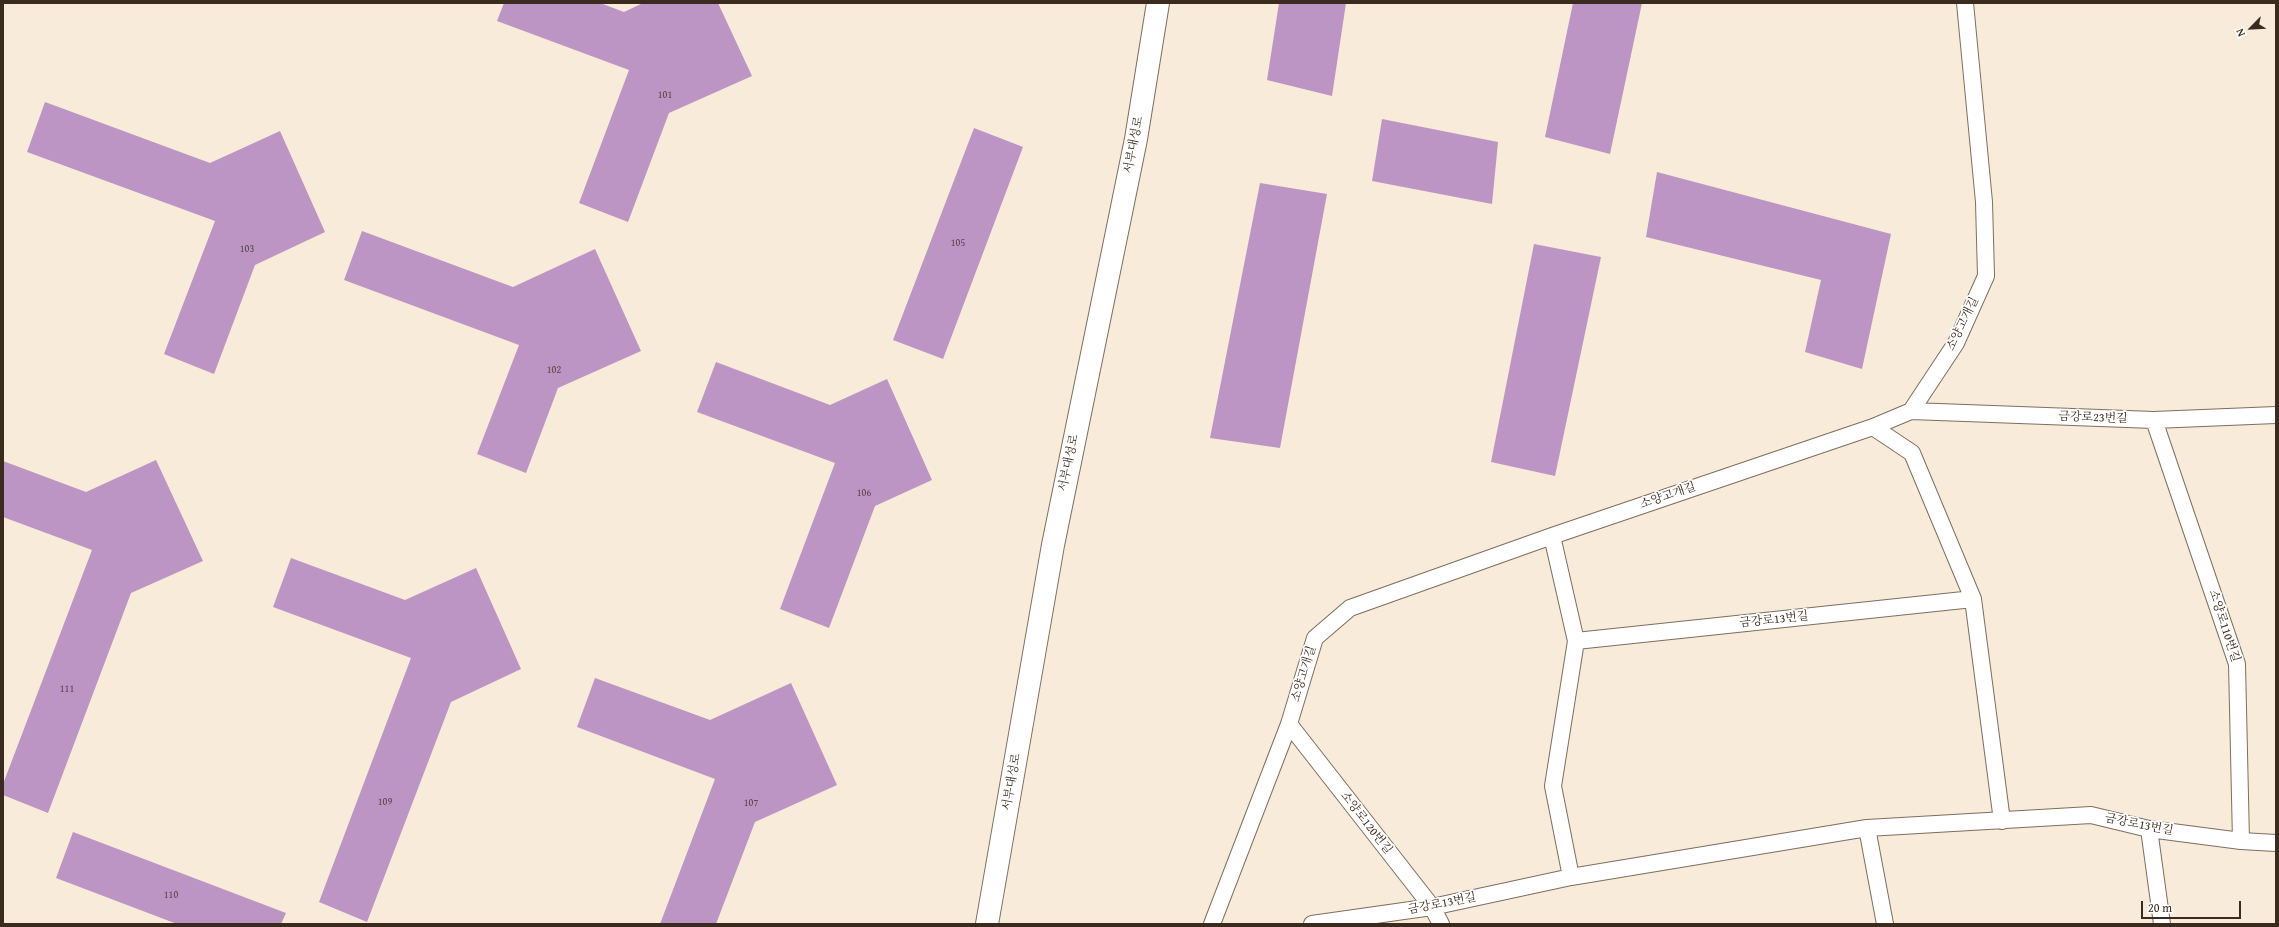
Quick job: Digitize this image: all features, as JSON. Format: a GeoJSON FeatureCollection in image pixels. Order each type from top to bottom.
{"type":"FeatureCollection","features":[{"type":"Feature","properties":{"kind":"street","name":"서부대성로"},"geometry":{"type":"LineString","coordinates":[[987,924],[1053,545],[1136,139],[1158,3]]}},
{"type":"Feature","properties":{"kind":"lane","name":"소양고개길"},"geometry":{"type":"LineString","coordinates":[[1212,924],[1289,724],[1315,638],[1350,608],[1552,536],[1873,428],[1911,412],[1956,343],[1986,276],[1984,202],[1965,3]]}},
{"type":"Feature","properties":{"kind":"lane","name":"금강로23번길"},"geometry":{"type":"LineString","coordinates":[[1911,412],[2154,420],[2276,415]]}},
{"type":"Feature","properties":{"kind":"lane","name":"소양로110번길"},"geometry":{"type":"LineString","coordinates":[[2154,420],[2237,664],[2241,841]]}},
{"type":"Feature","properties":{"kind":"lane"},"geometry":{"type":"LineString","coordinates":[[1873,428],[1912,453],[1973,599],[2002,820]]}},
{"type":"Feature","properties":{"kind":"lane"},"geometry":{"type":"LineString","coordinates":[[1552,536],[1576,641],[1553,786],[1571,877]]}},
{"type":"Feature","properties":{"kind":"lane","name":"금강로13번길"},"geometry":{"type":"LineString","coordinates":[[1576,641],[1973,599]]}},
{"type":"Feature","properties":{"kind":"lane","name":"소양로120번길"},"geometry":{"type":"LineString","coordinates":[[1289,724],[1432,907],[1441,924]]}},
{"type":"Feature","properties":{"kind":"lane","name":"금강로13번길"},"geometry":{"type":"LineString","coordinates":[[1312,924],[1432,907],[1571,877],[1866,828],[2091,815],[2149,829],[2241,841],[2276,843]]}},
{"type":"Feature","properties":{"kind":"lane"},"geometry":{"type":"LineString","coordinates":[[1866,828],[1885,924]]}},
{"type":"Feature","properties":{"kind":"lane"},"geometry":{"type":"LineString","coordinates":[[2149,829],[2162,924]]}},
{"type":"Feature","properties":{"kind":"building"},"geometry":{"type":"Polygon","coordinates":[[[504,3],[600,3],[624,12],[643,3],[718,3],[752,76],[669,113],[628,222],[579,203],[629,70],[497,21],[504,3]]]}},
{"type":"Feature","properties":{"kind":"building"},"geometry":{"type":"Polygon","coordinates":[[[1279,3],[1346,3],[1332,96],[1267,80],[1279,3]]]}},
{"type":"Feature","properties":{"kind":"building"},"geometry":{"type":"Polygon","coordinates":[[[1573,3],[1642,3],[1610,154],[1545,137],[1573,3]]]}},
{"type":"Feature","properties":{"kind":"building"},"geometry":{"type":"Polygon","coordinates":[[[45,102],[210,163],[280,131],[325,232],[255,265],[214,374],[164,354],[215,221],[27,152],[45,102]]]}},
{"type":"Feature","properties":{"kind":"building"},"geometry":{"type":"Polygon","coordinates":[[[1382,119],[1498,142],[1492,204],[1372,181],[1382,119]]]}},
{"type":"Feature","properties":{"kind":"building"},"geometry":{"type":"Polygon","coordinates":[[[974,128],[1023,147],[943,359],[893,340],[974,128]]]}},
{"type":"Feature","properties":{"kind":"building"},"geometry":{"type":"Polygon","coordinates":[[[1657,172],[1891,234],[1862,369],[1805,352],[1821,280],[1646,237],[1657,172]]]}},
{"type":"Feature","properties":{"kind":"building"},"geometry":{"type":"Polygon","coordinates":[[[1260,183],[1327,194],[1280,448],[1210,438],[1260,183]]]}},
{"type":"Feature","properties":{"kind":"building"},"geometry":{"type":"Polygon","coordinates":[[[362,231],[513,287],[595,249],[641,351],[558,388],[526,473],[477,454],[519,345],[344,280],[362,231]]]}},
{"type":"Feature","properties":{"kind":"building"},"geometry":{"type":"Polygon","coordinates":[[[1534,244],[1601,257],[1555,476],[1491,462],[1534,244]]]}},
{"type":"Feature","properties":{"kind":"building"},"geometry":{"type":"Polygon","coordinates":[[[716,362],[830,405],[887,379],[932,480],[875,506],[829,628],[780,609],[835,463],[697,412],[716,362]]]}},
{"type":"Feature","properties":{"kind":"building"},"geometry":{"type":"Polygon","coordinates":[[[156,460],[203,561],[131,593],[48,813],[3,795],[3,784],[92,550],[3,517],[3,461],[86,492],[156,460]]]}},
{"type":"Feature","properties":{"kind":"building"},"geometry":{"type":"Polygon","coordinates":[[[291,558],[405,600],[476,568],[521,669],[451,702],[367,922],[319,902],[411,658],[273,607],[291,558]]]}},
{"type":"Feature","properties":{"kind":"building"},"geometry":{"type":"Polygon","coordinates":[[[595,678],[710,720],[791,683],[837,785],[755,822],[716,924],[660,924],[715,779],[577,727],[595,678]]]}},
{"type":"Feature","properties":{"kind":"building"},"geometry":{"type":"Polygon","coordinates":[[[73,832],[286,913],[281,924],[177,924],[56,878],[73,832]]]}}]}
